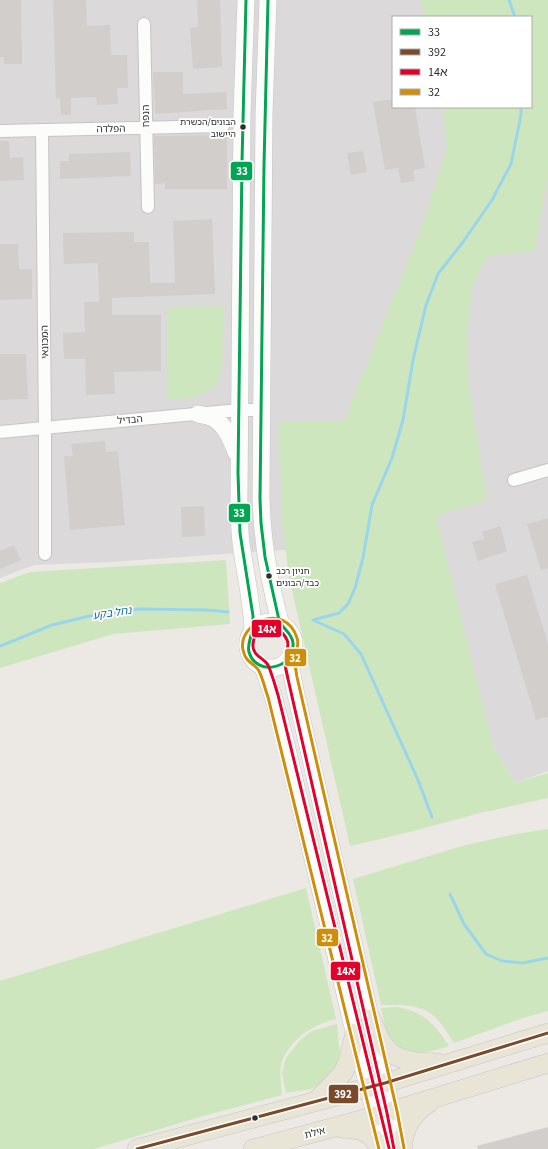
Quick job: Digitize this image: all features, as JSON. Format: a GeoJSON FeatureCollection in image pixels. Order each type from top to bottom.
{"type":"FeatureCollection","features":[{"type":"Feature","properties":{"kind":"main road"},"geometry":{"type":"LineString","coordinates":[[371,1019],[384,1045],[391,1053],[402,1060],[449,1064]]}},
{"type":"Feature","properties":{"kind":"main road"},"geometry":{"type":"LineString","coordinates":[[316,1101],[343,1073],[348,1062],[355,1033]]}},
{"type":"Feature","properties":{"kind":"main road"},"geometry":{"type":"LineString","coordinates":[[137,1149],[377,1085],[548,1033]]}},
{"type":"Feature","properties":{"kind":"main road"},"geometry":{"type":"LineString","coordinates":[[400,1149],[409,1122],[420,1109],[438,1098],[548,1063]]}},
{"type":"Feature","properties":{"kind":"main road","name":"אילת"},"geometry":{"type":"LineString","coordinates":[[253,1149],[438,1098]]}},
{"type":"Feature","properties":{"kind":"main road"},"geometry":{"type":"LineString","coordinates":[[331,1128],[355,1129],[369,1134],[380,1149]]}},
{"type":"Feature","properties":{"kind":"street"},"geometry":{"type":"LineString","coordinates":[[246,0],[242,114],[238,458],[239,526],[252,612],[253,630],[248,644],[249,651],[252,658],[263,667],[278,667],[289,658],[293,651],[292,636],[281,625],[274,622],[266,623],[253,630]]}},
{"type":"Feature","properties":{"kind":"street"},"geometry":{"type":"LineString","coordinates":[[268,0],[264,114],[261,524],[269,576],[281,625]]}},
{"type":"Feature","properties":{"kind":"street","name":"הנפח"},"geometry":{"type":"LineString","coordinates":[[144,24],[148,207]]}},
{"type":"Feature","properties":{"kind":"street","name":"הפלדה"},"geometry":{"type":"LineString","coordinates":[[0,131],[222,126]]}},
{"type":"Feature","properties":{"kind":"street","name":"המכונאי"},"geometry":{"type":"LineString","coordinates":[[42,130],[46,428],[45,554]]}},
{"type":"Feature","properties":{"kind":"street","name":"הבדיל"},"geometry":{"type":"LineString","coordinates":[[0,432],[239,410],[261,410]]}},
{"type":"Feature","properties":{"kind":"street"},"geometry":{"type":"LineString","coordinates":[[198,414],[214,419],[222,426],[230,436],[238,458]]}},
{"type":"Feature","properties":{"kind":"street"},"geometry":{"type":"LineString","coordinates":[[514,480],[548,470]]}},
{"type":"Feature","properties":{"kind":"street"},"geometry":{"type":"LineString","coordinates":[[289,658],[371,1019],[377,1085],[384,1114],[400,1149]]}},
{"type":"Feature","properties":{"kind":"street"},"geometry":{"type":"LineString","coordinates":[[263,667],[283,732],[355,1033],[377,1085]]}},
{"type":"Feature","properties":{"kind":"street"},"geometry":{"type":"LineString","coordinates":[[384,1114],[384,1149]]}},
{"type":"Feature","properties":{"kind":"shaded area"},"geometry":{"type":"Polygon","coordinates":[[[0,0],[548,0],[548,771],[515,783],[493,746],[438,539],[111,562],[34,565],[0,578],[0,0]]]}},
{"type":"Feature","properties":{"kind":"green space"},"geometry":{"type":"Polygon","coordinates":[[[420,0],[548,0],[548,173],[535,251],[489,256],[482,265],[472,288],[468,330],[467,373],[487,500],[436,516],[493,746],[515,783],[548,773],[548,798],[480,813],[350,846],[289,577],[282,521],[279,422],[344,421],[424,221],[447,146],[443,108],[532,108],[532,16],[424,16],[420,0]]]}},
{"type":"Feature","properties":{"kind":"green space"},"geometry":{"type":"Polygon","coordinates":[[[224,306],[223,359],[219,378],[216,384],[211,389],[200,395],[180,399],[167,399],[167,307],[224,306]]]}},
{"type":"Feature","properties":{"kind":"green space"},"geometry":{"type":"Polygon","coordinates":[[[226,560],[230,624],[113,634],[0,668],[0,583],[30,572],[226,560]]]}},
{"type":"Feature","properties":{"kind":"green space"},"geometry":{"type":"Polygon","coordinates":[[[548,829],[548,1011],[523,1018],[454,1043],[440,1023],[429,1012],[410,1006],[381,1005],[353,879],[462,846],[516,834],[548,829]]]}},
{"type":"Feature","properties":{"kind":"green space"},"geometry":{"type":"Polygon","coordinates":[[[306,888],[336,1019],[309,1030],[292,1044],[283,1058],[281,1065],[280,1078],[282,1095],[203,1116],[94,1149],[0,1149],[0,981],[306,888]]]}},
{"type":"Feature","properties":{"kind":"green space"},"geometry":{"type":"Polygon","coordinates":[[[397,1007],[415,1012],[428,1020],[449,1046],[432,1051],[417,1053],[402,1049],[389,1036],[381,1008],[397,1007]]]}},
{"type":"Feature","properties":{"kind":"green space"},"geometry":{"type":"Polygon","coordinates":[[[337,1024],[340,1055],[335,1070],[322,1084],[311,1089],[286,1093],[282,1073],[286,1058],[299,1041],[312,1031],[337,1024]]]}},
{"type":"Feature","properties":{"kind":"building"},"geometry":{"type":"Polygon","coordinates":[[[0,0],[21,0],[22,64],[4,64],[4,57],[0,57],[0,0]]]}},
{"type":"Feature","properties":{"kind":"building"},"geometry":{"type":"Polygon","coordinates":[[[53,0],[86,0],[87,26],[110,25],[111,55],[127,55],[128,88],[117,88],[118,104],[97,105],[96,97],[71,98],[71,115],[61,115],[60,98],[56,98],[53,0]]]}},
{"type":"Feature","properties":{"kind":"building"},"geometry":{"type":"Polygon","coordinates":[[[197,0],[220,0],[222,67],[193,69],[190,28],[198,27],[197,0]]]}},
{"type":"Feature","properties":{"kind":"building"},"geometry":{"type":"Polygon","coordinates":[[[153,72],[183,72],[183,94],[226,92],[227,109],[155,114],[153,72]]]}},
{"type":"Feature","properties":{"kind":"building"},"geometry":{"type":"Polygon","coordinates":[[[392,99],[392,108],[415,108],[425,168],[413,170],[415,181],[401,183],[398,168],[385,170],[373,102],[392,99]]]}},
{"type":"Feature","properties":{"kind":"building"},"geometry":{"type":"Polygon","coordinates":[[[227,135],[227,189],[165,189],[165,183],[155,184],[154,136],[227,135]]]}},
{"type":"Feature","properties":{"kind":"building"},"geometry":{"type":"Polygon","coordinates":[[[0,141],[9,141],[10,158],[23,157],[24,180],[0,181],[0,141]]]}},
{"type":"Feature","properties":{"kind":"building"},"geometry":{"type":"Polygon","coordinates":[[[363,151],[367,172],[351,175],[347,153],[363,151]]]}},
{"type":"Feature","properties":{"kind":"building"},"geometry":{"type":"Polygon","coordinates":[[[130,152],[131,176],[60,179],[60,161],[69,161],[69,154],[130,152]]]}},
{"type":"Feature","properties":{"kind":"building"},"geometry":{"type":"Polygon","coordinates":[[[212,219],[215,294],[112,298],[112,315],[161,315],[161,371],[114,372],[115,394],[86,395],[85,359],[64,359],[63,333],[85,332],[84,302],[99,302],[98,263],[64,264],[63,233],[134,232],[134,242],[149,242],[150,283],[175,283],[173,221],[212,219]]]}},
{"type":"Feature","properties":{"kind":"building"},"geometry":{"type":"Polygon","coordinates":[[[0,244],[18,244],[19,269],[32,269],[32,299],[0,300],[0,244]]]}},
{"type":"Feature","properties":{"kind":"building"},"geometry":{"type":"Polygon","coordinates":[[[0,354],[26,354],[28,399],[0,400],[0,354]]]}},
{"type":"Feature","properties":{"kind":"building"},"geometry":{"type":"Polygon","coordinates":[[[105,441],[106,452],[118,451],[125,525],[70,530],[64,456],[73,456],[71,444],[105,441]]]}},
{"type":"Feature","properties":{"kind":"building"},"geometry":{"type":"Polygon","coordinates":[[[204,506],[205,536],[182,537],[181,507],[204,506]]]}},
{"type":"Feature","properties":{"kind":"building"},"geometry":{"type":"Polygon","coordinates":[[[548,518],[548,568],[541,570],[527,524],[548,518]]]}},
{"type":"Feature","properties":{"kind":"building"},"geometry":{"type":"Polygon","coordinates":[[[500,526],[507,551],[478,561],[472,542],[484,539],[482,532],[500,526]]]}},
{"type":"Feature","properties":{"kind":"building"},"geometry":{"type":"Polygon","coordinates":[[[14,545],[21,560],[0,569],[0,551],[14,545]]]}},
{"type":"Feature","properties":{"kind":"building"},"geometry":{"type":"Polygon","coordinates":[[[527,575],[548,644],[548,717],[536,720],[495,584],[527,575]]]}},
{"type":"Feature","properties":{"kind":"building"},"geometry":{"type":"Polygon","coordinates":[[[548,1127],[548,1149],[478,1149],[477,1146],[548,1127]]]}},
{"type":"Feature","properties":{"kind":"waterway"},"geometry":{"type":"LineString","coordinates":[[509,0],[515,16]]}},
{"type":"Feature","properties":{"kind":"waterway"},"geometry":{"type":"LineString","coordinates":[[313,620],[339,613],[348,604],[355,588],[363,558],[372,505],[392,458],[403,420],[413,360],[426,305],[438,274],[463,242],[492,200],[511,164],[521,115],[521,108]]}},
{"type":"Feature","properties":{"kind":"waterway","name":"נחל בקע"},"geometry":{"type":"LineString","coordinates":[[0,646],[52,625],[102,613],[140,609],[207,610],[228,612]]}},
{"type":"Feature","properties":{"kind":"waterway"},"geometry":{"type":"LineString","coordinates":[[313,620],[344,634],[361,654],[418,780],[432,817]]}},
{"type":"Feature","properties":{"kind":"waterway"},"geometry":{"type":"LineString","coordinates":[[450,894],[464,924],[486,954],[502,961],[523,963],[548,958]]}},
{"type":"Feature","properties":{"kind":"transit line","name":"33"},"geometry":{"type":"LineString","coordinates":[[246,0],[242,162],[238,473],[240,533],[253,616],[249,652],[253,660],[259,665],[274,667],[282,664],[288,659],[292,652],[293,643],[291,636],[279,620],[265,557],[260,499],[264,165],[268,0]]}},
{"type":"Feature","properties":{"kind":"transit line","name":"32"},"geometry":{"type":"LineString","coordinates":[[379,1149],[268,697],[259,671],[244,655],[243,640],[247,632],[254,625],[263,620],[273,618],[283,620],[291,627],[297,638],[298,644],[295,659],[297,677],[397,1111],[404,1148]]}},
{"type":"Feature","properties":{"kind":"transit line","name":"14א"},"geometry":{"type":"LineString","coordinates":[[389,1148],[278,695],[268,665],[253,649],[254,640],[257,635],[266,629],[272,628],[278,630],[283,634],[288,642],[285,666],[394,1149]]}},
{"type":"Feature","properties":{"kind":"transit line","name":"392"},"geometry":{"type":"LineString","coordinates":[[137,1149],[385,1083],[548,1033]]}},
{"type":"Feature","properties":{"kind":"place","name":"הבונים/הכשרת היישוב"},"geometry":{"type":"Point","coordinates":[243,127]}},
{"type":"Feature","properties":{"kind":"place","name":"חניון רכב כבד/הבונים"},"geometry":{"type":"Point","coordinates":[269,576]}}]}
